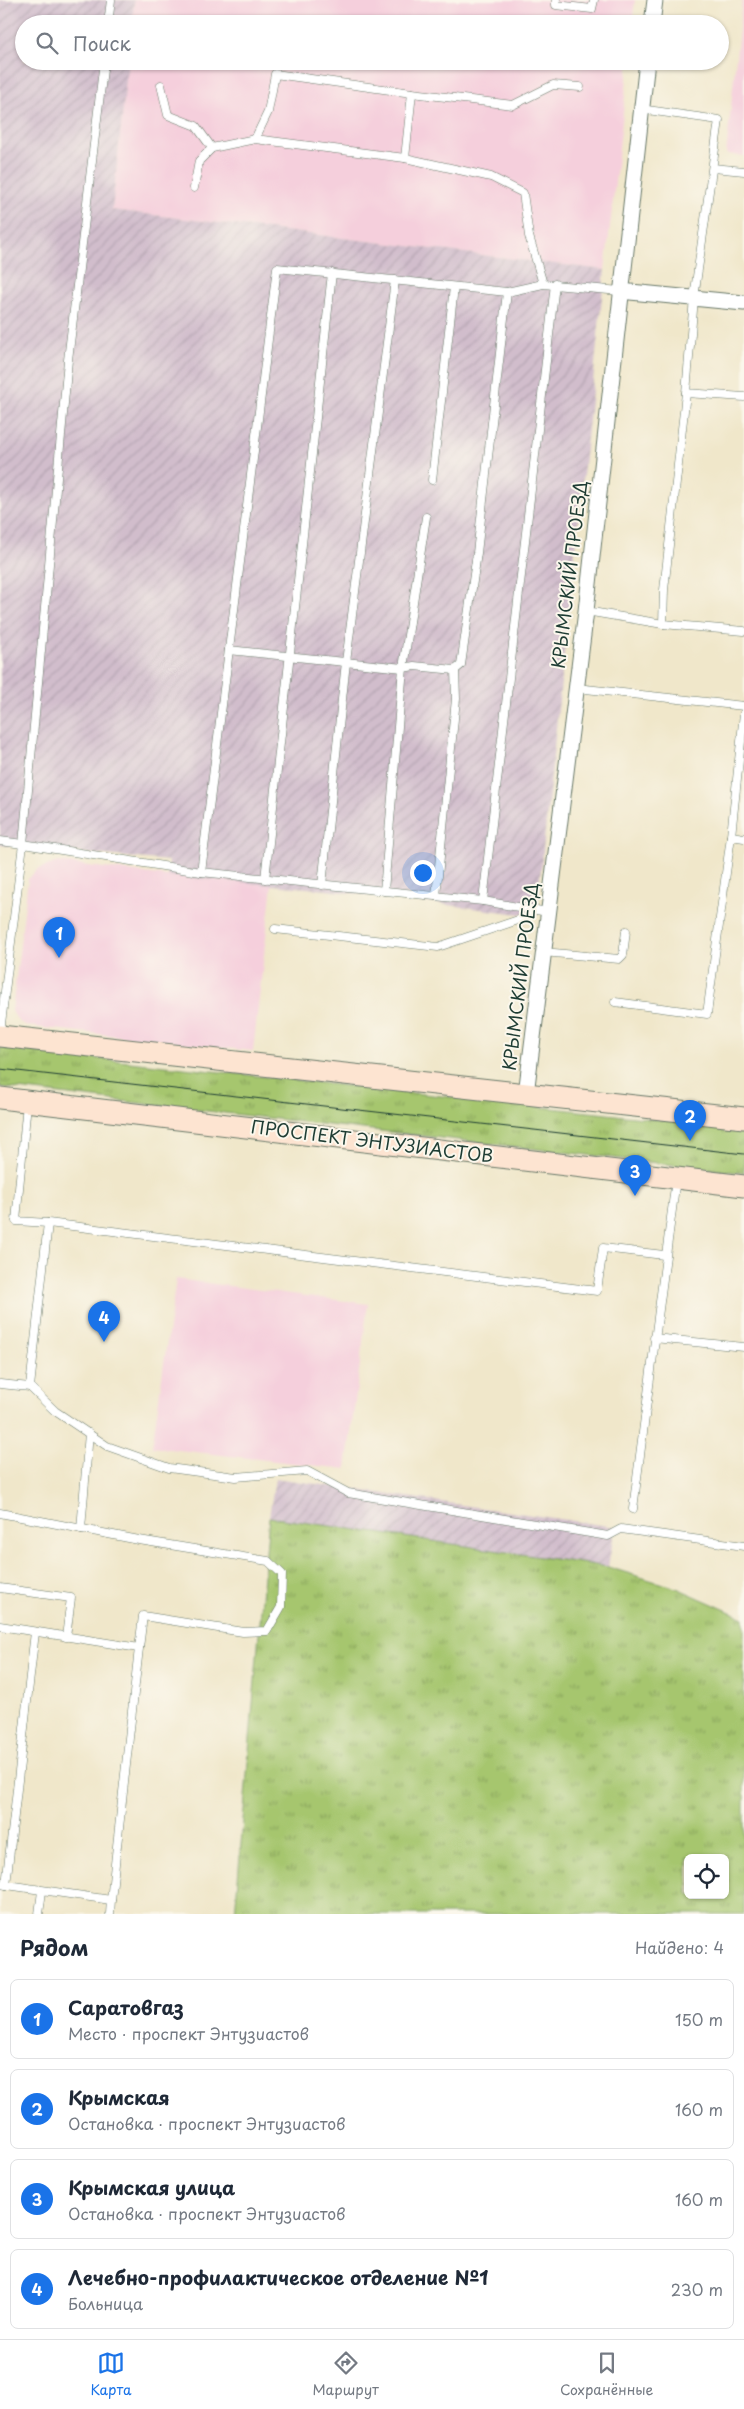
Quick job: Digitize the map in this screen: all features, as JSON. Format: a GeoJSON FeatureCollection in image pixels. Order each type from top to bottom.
{"type":"FeatureCollection","features":[{"type":"Feature","properties":{"kind":"main road"},"geometry":{"type":"LineString","coordinates":[[0,1036],[744,1118]]}},
{"type":"Feature","properties":{"kind":"main road","name":"ПРОСПЕКТ ЭНТУЗИАСТОВ"},"geometry":{"type":"LineString","coordinates":[[0,1098],[744,1186]]}},
{"type":"Feature","properties":{"kind":"street"},"geometry":{"type":"LineString","coordinates":[[653,15],[655,0]]}},
{"type":"Feature","properties":{"kind":"street","name":"КРЫМСКИЙ ПРОЕЗД"},"geometry":{"type":"LineString","coordinates":[[526,1094],[543,952],[541,910],[576,688],[586,611],[646,70]]}},
{"type":"Feature","properties":{"kind":"street"},"geometry":{"type":"LineString","coordinates":[[620,291],[744,303]]}},
{"type":"Feature","properties":{"kind":"lane"},"geometry":{"type":"LineString","coordinates":[[109,15],[111,0]]}},
{"type":"Feature","properties":{"kind":"lane"},"geometry":{"type":"LineString","coordinates":[[556,0],[556,5],[592,9],[594,0]]}},
{"type":"Feature","properties":{"kind":"lane"},"geometry":{"type":"LineString","coordinates":[[0,1032],[23,844],[68,360],[103,70]]}},
{"type":"Feature","properties":{"kind":"lane"},"geometry":{"type":"LineString","coordinates":[[256,139],[268,112],[275,74],[513,105],[553,85],[580,87]]}},
{"type":"Feature","properties":{"kind":"lane"},"geometry":{"type":"LineString","coordinates":[[161,85],[168,116],[196,126],[212,148]]}},
{"type":"Feature","properties":{"kind":"lane"},"geometry":{"type":"LineString","coordinates":[[405,158],[412,93]]}},
{"type":"Feature","properties":{"kind":"lane"},"geometry":{"type":"LineString","coordinates":[[640,109],[719,120],[694,298],[686,393],[664,590],[663,624]]}},
{"type":"Feature","properties":{"kind":"lane"},"geometry":{"type":"LineString","coordinates":[[194,188],[199,161],[212,148],[256,139],[405,158],[491,177],[523,194],[529,236],[543,284]]}},
{"type":"Feature","properties":{"kind":"lane"},"geometry":{"type":"LineString","coordinates":[[713,168],[744,171]]}},
{"type":"Feature","properties":{"kind":"lane"},"geometry":{"type":"LineString","coordinates":[[201,872],[277,268],[507,292],[543,284],[620,291]]}},
{"type":"Feature","properties":{"kind":"lane"},"geometry":{"type":"LineString","coordinates":[[265,879],[288,656],[332,273]]}},
{"type":"Feature","properties":{"kind":"lane"},"geometry":{"type":"LineString","coordinates":[[322,885],[346,662],[395,280]]}},
{"type":"Feature","properties":{"kind":"lane"},"geometry":{"type":"LineString","coordinates":[[483,901],[555,284]]}},
{"type":"Feature","properties":{"kind":"lane"},"geometry":{"type":"LineString","coordinates":[[432,480],[454,287]]}},
{"type":"Feature","properties":{"kind":"lane"},"geometry":{"type":"LineString","coordinates":[[229,650],[403,668],[414,666],[454,670],[461,664],[477,553],[507,292]]}},
{"type":"Feature","properties":{"kind":"lane"},"geometry":{"type":"LineString","coordinates":[[686,393],[744,398]]}},
{"type":"Feature","properties":{"kind":"lane"},"geometry":{"type":"LineString","coordinates":[[384,891],[403,668],[426,517]]}},
{"type":"Feature","properties":{"kind":"lane"},"geometry":{"type":"LineString","coordinates":[[586,611],[663,624],[744,632]]}},
{"type":"Feature","properties":{"kind":"lane"},"geometry":{"type":"LineString","coordinates":[[436,896],[456,699],[454,670]]}},
{"type":"Feature","properties":{"kind":"lane"},"geometry":{"type":"LineString","coordinates":[[576,688],[744,706]]}},
{"type":"Feature","properties":{"kind":"lane"},"geometry":{"type":"LineString","coordinates":[[616,1002],[707,1014],[744,713]]}},
{"type":"Feature","properties":{"kind":"lane"},"geometry":{"type":"LineString","coordinates":[[730,836],[744,838]]}},
{"type":"Feature","properties":{"kind":"lane"},"geometry":{"type":"LineString","coordinates":[[0,841],[201,872],[483,901],[541,910]]}},
{"type":"Feature","properties":{"kind":"lane"},"geometry":{"type":"LineString","coordinates":[[275,929],[438,947],[524,918],[541,910]]}},
{"type":"Feature","properties":{"kind":"lane"},"geometry":{"type":"LineString","coordinates":[[543,952],[619,959],[623,955],[626,932]]}},
{"type":"Feature","properties":{"kind":"lane"},"geometry":{"type":"LineString","coordinates":[[27,1101],[16,1222],[48,1223],[597,1291],[603,1248],[664,1255]]}},
{"type":"Feature","properties":{"kind":"lane"},"geometry":{"type":"LineString","coordinates":[[632,1509],[664,1255],[676,1178]]}},
{"type":"Feature","properties":{"kind":"lane"},"geometry":{"type":"LineString","coordinates":[[30,1387],[48,1223]]}},
{"type":"Feature","properties":{"kind":"lane"},"geometry":{"type":"LineString","coordinates":[[654,1338],[744,1347]]}},
{"type":"Feature","properties":{"kind":"lane"},"geometry":{"type":"LineString","coordinates":[[0,1384],[30,1387],[55,1410],[107,1446],[169,1468],[236,1477],[307,1471],[348,1493],[608,1536],[621,1529],[744,1546]]}},
{"type":"Feature","properties":{"kind":"lane"},"geometry":{"type":"LineString","coordinates":[[80,1528],[89,1433]]}},
{"type":"Feature","properties":{"kind":"lane"},"geometry":{"type":"LineString","coordinates":[[0,1513],[268,1561],[282,1574],[281,1607],[267,1631],[243,1632],[143,1616],[110,1914]]}},
{"type":"Feature","properties":{"kind":"lane"},"geometry":{"type":"LineString","coordinates":[[0,1588],[71,1598],[66,1636]]}},
{"type":"Feature","properties":{"kind":"lane"},"geometry":{"type":"LineString","coordinates":[[0,1626],[139,1648]]}},
{"type":"Feature","properties":{"kind":"lane"},"geometry":{"type":"LineString","coordinates":[[35,1632],[3,1885],[111,1900]]}},
{"type":"Feature","properties":{"kind":"lane"},"geometry":{"type":"LineString","coordinates":[[40,1914],[42,1890]]}},
{"type":"Feature","properties":{"kind":"shaded area"},"geometry":{"type":"Polygon","coordinates":[[[0,0],[134,0],[133,15],[15,15],[15,70],[127,70],[112,210],[605,270],[536,916],[318,889],[167,876],[169,861],[0,845],[0,0]]]}},
{"type":"Feature","properties":{"kind":"shaded area"},"geometry":{"type":"Polygon","coordinates":[[[134,0],[635,0],[633,15],[133,15],[134,0]]]}},
{"type":"Feature","properties":{"kind":"shaded area"},"geometry":{"type":"Polygon","coordinates":[[[742,0],[744,0],[744,156],[726,154],[742,0]]]}},
{"type":"Feature","properties":{"kind":"shaded area"},"geometry":{"type":"Polygon","coordinates":[[[127,70],[628,70],[605,270],[112,210],[127,70]]]}},
{"type":"Feature","properties":{"kind":"shaded area"},"geometry":{"type":"Polygon","coordinates":[[[58,862],[167,876],[272,885],[253,1051],[26,1026],[18,1021],[12,1011],[28,879],[38,869],[58,862]]]}},
{"type":"Feature","properties":{"kind":"shaded area"},"geometry":{"type":"Polygon","coordinates":[[[176,1279],[368,1304],[346,1469],[152,1447],[176,1279]]]}},
{"type":"Feature","properties":{"kind":"shaded area"},"geometry":{"type":"Polygon","coordinates":[[[275,1478],[615,1527],[608,1567],[269,1517],[275,1478]]]}},
{"type":"Feature","properties":{"kind":"green space"},"geometry":{"type":"Polygon","coordinates":[[[0,1048],[744,1129],[744,1173],[0,1087],[0,1048]]]}},
{"type":"Feature","properties":{"kind":"green space"},"geometry":{"type":"Polygon","coordinates":[[[269,1517],[608,1567],[679,1589],[744,1618],[744,1914],[235,1914],[269,1517]]]}},
{"type":"Feature","properties":{"kind":"tram line"},"geometry":{"type":"LineString","coordinates":[[0,1069],[744,1154]]}},
{"type":"Feature","properties":{"kind":"place","name":"Саратовгаз"},"geometry":{"type":"Point","coordinates":[59,958]}},
{"type":"Feature","properties":{"kind":"place","name":"Крымская"},"geometry":{"type":"Point","coordinates":[690,1141]}},
{"type":"Feature","properties":{"kind":"place","name":"Крымская улица"},"geometry":{"type":"Point","coordinates":[635,1196]}},
{"type":"Feature","properties":{"kind":"place","name":"Лечебно-профилактическое отделение №1"},"geometry":{"type":"Point","coordinates":[104,1342]}}]}
